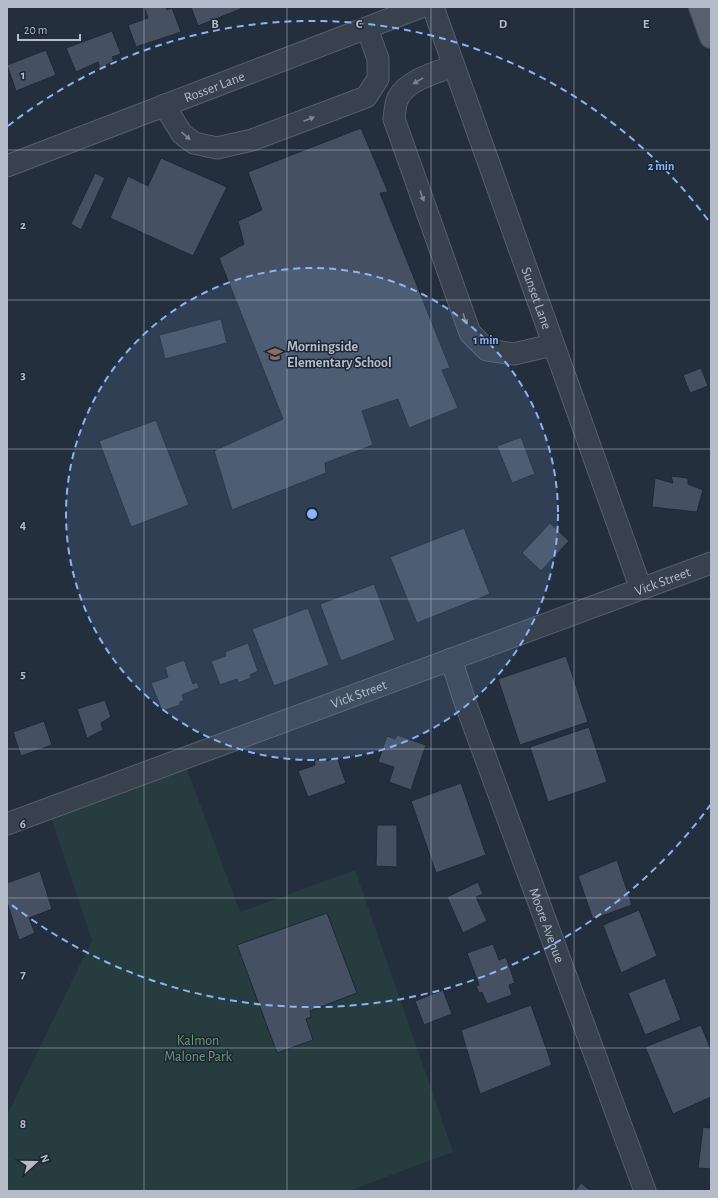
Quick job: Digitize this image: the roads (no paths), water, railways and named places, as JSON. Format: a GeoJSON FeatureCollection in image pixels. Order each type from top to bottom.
{"type":"FeatureCollection","features":[{"type":"Feature","properties":{"kind":"main road"},"geometry":{"type":"LineString","coordinates":[[700,7],[711,37]]}},
{"type":"Feature","properties":{"kind":"street","name":"Rosser Lane"},"geometry":{"type":"LineString","coordinates":[[7,166],[421,7]]}},
{"type":"Feature","properties":{"kind":"street","name":"Sunset Lane"},"geometry":{"type":"LineString","coordinates":[[433,7],[552,345],[641,589]]}},
{"type":"Feature","properties":{"kind":"street"},"geometry":{"type":"LineString","coordinates":[[164,105],[182,134],[194,143],[216,148],[252,140],[337,108],[366,97],[378,79],[378,59],[367,28]]}},
{"type":"Feature","properties":{"kind":"street"},"geometry":{"type":"LineString","coordinates":[[454,66],[421,78],[410,85],[398,98],[394,119],[470,333],[487,350],[514,354],[552,345]]}},
{"type":"Feature","properties":{"kind":"street","name":"Vick Street"},"geometry":{"type":"LineString","coordinates":[[7,824],[711,564]]}},
{"type":"Feature","properties":{"kind":"street","name":"Moore Avenue"},"geometry":{"type":"LineString","coordinates":[[451,659],[470,717],[645,1191]]}},
{"type":"Feature","properties":{"kind":"place","name":"Morningside Elementary School"},"geometry":{"type":"Point","coordinates":[275,354]}},
{"type":"Feature","properties":{"kind":"park label","name":"Kalmon Malone Park"},"geometry":{"type":"Point","coordinates":[198,1048]}}]}
